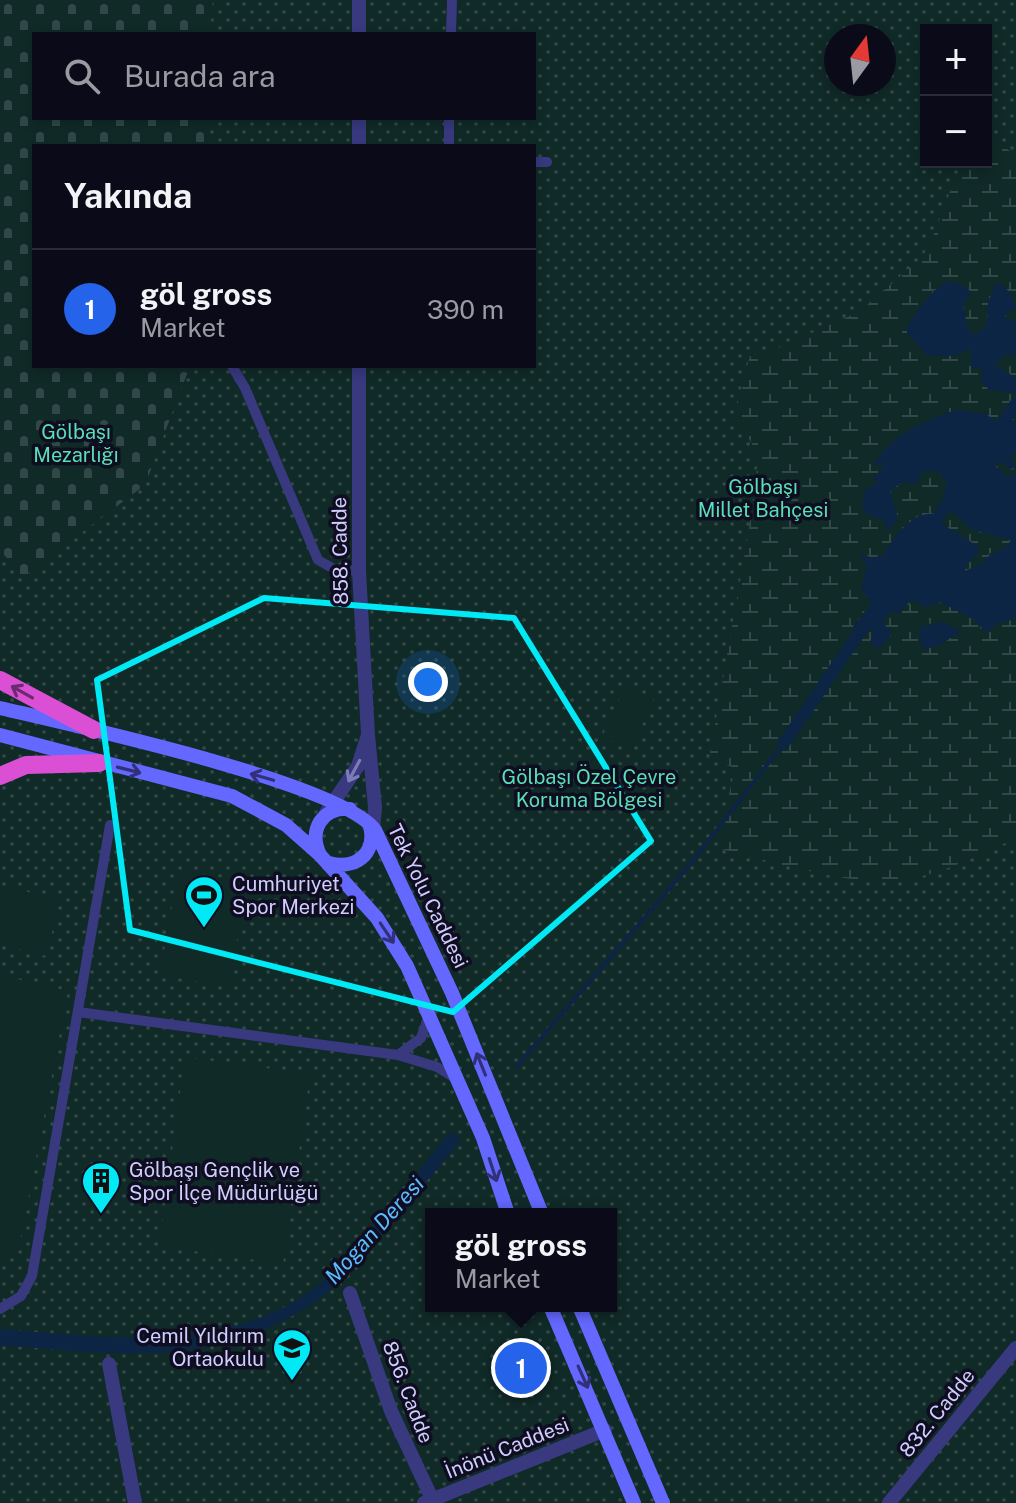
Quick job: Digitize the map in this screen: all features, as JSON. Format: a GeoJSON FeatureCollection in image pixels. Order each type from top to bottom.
{"type":"FeatureCollection","features":[{"type":"Feature","properties":{"kind":"highway"},"geometry":{"type":"LineString","coordinates":[[0,680],[94,730]]}},
{"type":"Feature","properties":{"kind":"highway"},"geometry":{"type":"LineString","coordinates":[[0,776],[26,765],[99,763]]}},
{"type":"Feature","properties":{"kind":"main road","name":"Tek Yolu Caddesi"},"geometry":{"type":"LineString","coordinates":[[0,708],[94,730],[301,788],[351,809],[371,830],[452,993],[540,1208]]}},
{"type":"Feature","properties":{"kind":"main road"},"geometry":{"type":"LineString","coordinates":[[0,735],[246,802],[286,825],[324,859],[392,938],[483,1138],[506,1208]]}},
{"type":"Feature","properties":{"kind":"main road"},"geometry":{"type":"LineString","coordinates":[[324,859],[315,837],[321,819],[333,810],[351,809]]}},
{"type":"Feature","properties":{"kind":"main road"},"geometry":{"type":"LineString","coordinates":[[324,859],[356,863],[367,853],[371,830]]}},
{"type":"Feature","properties":{"kind":"main road"},"geometry":{"type":"LineString","coordinates":[[553,1312],[634,1503]]}},
{"type":"Feature","properties":{"kind":"main road"},"geometry":{"type":"LineString","coordinates":[[582,1312],[663,1503]]}},
{"type":"Feature","properties":{"kind":"street"},"geometry":{"type":"LineString","coordinates":[[359,0],[359,32]]}},
{"type":"Feature","properties":{"kind":"street"},"geometry":{"type":"LineString","coordinates":[[451,32],[452,0]]}},
{"type":"Feature","properties":{"kind":"street"},"geometry":{"type":"LineString","coordinates":[[359,120],[359,144]]}},
{"type":"Feature","properties":{"kind":"street"},"geometry":{"type":"LineString","coordinates":[[449,120],[449,144]]}},
{"type":"Feature","properties":{"kind":"street"},"geometry":{"type":"LineString","coordinates":[[536,162],[547,162]]}},
{"type":"Feature","properties":{"kind":"street"},"geometry":{"type":"LineString","coordinates":[[233,368],[245,388],[318,560],[334,569],[359,571]]}},
{"type":"Feature","properties":{"kind":"street","name":"858. Cadde"},"geometry":{"type":"LineString","coordinates":[[359,368],[359,571],[371,830]]}},
{"type":"Feature","properties":{"kind":"street","name":"858. Cadde"},"geometry":{"type":"LineString","coordinates":[[321,819],[336,802],[358,766],[368,735]]}},
{"type":"Feature","properties":{"kind":"street"},"geometry":{"type":"LineString","coordinates":[[0,1309],[21,1296],[32,1276],[110,825]]}},
{"type":"Feature","properties":{"kind":"street"},"geometry":{"type":"LineString","coordinates":[[78,1012],[398,1055],[437,1067],[455,1078]]}},
{"type":"Feature","properties":{"kind":"street"},"geometry":{"type":"LineString","coordinates":[[398,1055],[421,1038],[428,1018]]}},
{"type":"Feature","properties":{"kind":"street","name":"856. Cadde"},"geometry":{"type":"LineString","coordinates":[[350,1293],[391,1411],[430,1502]]}},
{"type":"Feature","properties":{"kind":"street","name":"832. Cadde"},"geometry":{"type":"LineString","coordinates":[[889,1503],[1016,1348]]}},
{"type":"Feature","properties":{"kind":"street"},"geometry":{"type":"LineString","coordinates":[[109,1364],[135,1503]]}},
{"type":"Feature","properties":{"kind":"street","name":"İnönü Caddesi"},"geometry":{"type":"LineString","coordinates":[[430,1502],[605,1430]]}},
{"type":"Feature","properties":{"kind":"highlighted area"},"geometry":{"type":"Polygon","coordinates":[[[264,598],[514,618],[651,841],[453,1012],[130,930],[97,680],[264,598]]]}},
{"type":"Feature","properties":{"kind":"green space","name":"Gölbaşı Özel Çevre Koruma Bölgesi"},"geometry":{"type":"Polygon","coordinates":[[[0,0],[1016,0],[1016,1503],[0,1503],[0,0]]]}},
{"type":"Feature","properties":{"kind":"green space","name":"Gölbaşı Mezarlığı"},"geometry":{"type":"Polygon","coordinates":[[[0,0],[213,0],[210,32],[32,32],[32,120],[209,120],[209,144],[32,144],[32,368],[189,368],[145,485],[23,577],[0,550],[0,0]]]}},
{"type":"Feature","properties":{"kind":"green space","name":"Gölbaşı Millet Bahçesi"},"geometry":{"type":"Polygon","coordinates":[[[992,141],[1016,154],[1016,301],[1009,295],[987,313],[987,325],[975,335],[967,324],[963,300],[971,296],[934,290],[912,318],[907,334],[917,342],[953,356],[971,348],[970,363],[985,372],[982,381],[1016,393],[1016,421],[1012,418],[996,422],[978,413],[955,410],[932,421],[915,424],[879,455],[882,472],[877,475],[878,483],[865,490],[862,500],[867,514],[890,524],[894,511],[891,490],[903,482],[914,484],[921,479],[920,472],[937,471],[947,483],[942,500],[954,517],[973,531],[1011,539],[1009,545],[988,554],[981,566],[965,571],[963,569],[971,559],[969,539],[919,514],[895,537],[885,555],[871,558],[862,552],[867,565],[861,592],[870,599],[869,607],[853,623],[864,635],[871,631],[873,637],[885,642],[891,636],[884,624],[885,616],[905,605],[929,602],[952,607],[973,619],[986,633],[997,623],[1016,619],[1016,838],[941,870],[894,881],[830,875],[717,848],[735,768],[709,759],[757,468],[752,444],[734,413],[750,356],[773,350],[859,312],[921,258],[930,244],[953,184],[964,168],[992,168],[992,141]],[[942,622],[921,625],[921,647],[940,645],[960,631],[942,622]]]}},
{"type":"Feature","properties":{"kind":"green space"},"geometry":{"type":"Polygon","coordinates":[[[1013,353],[1016,356],[1016,378],[994,364],[1013,353]]]}},
{"type":"Feature","properties":{"kind":"green space"},"geometry":{"type":"Polygon","coordinates":[[[625,686],[654,699],[631,750],[602,737],[625,686]]]}},
{"type":"Feature","properties":{"kind":"green space"},"geometry":{"type":"Polygon","coordinates":[[[595,754],[625,767],[607,808],[577,795],[595,754]]]}},
{"type":"Feature","properties":{"kind":"green space","name":"Cumhuriyet Spor Merkezi"},"geometry":{"type":"Polygon","coordinates":[[[178,870],[247,882],[229,987],[160,975],[178,870]]]}},
{"type":"Feature","properties":{"kind":"green space"},"geometry":{"type":"Polygon","coordinates":[[[0,885],[60,900],[46,956],[0,944],[0,885]]]}},
{"type":"Feature","properties":{"kind":"green space"},"geometry":{"type":"Polygon","coordinates":[[[0,975],[68,991],[17,1258],[0,1254],[0,975]]]}},
{"type":"Feature","properties":{"kind":"green space"},"geometry":{"type":"Polygon","coordinates":[[[185,1057],[310,1074],[283,1264],[159,1246],[185,1057]]]}},
{"type":"Feature","properties":{"kind":"water"},"geometry":{"type":"Polygon","coordinates":[[[947,281],[960,284],[972,292],[963,305],[967,327],[975,335],[987,325],[988,302],[996,283],[1010,293],[1016,310],[1007,312],[1005,317],[1016,322],[1016,356],[1008,354],[994,364],[1016,378],[1016,393],[989,390],[981,381],[983,369],[971,368],[971,349],[953,356],[928,356],[907,333],[922,305],[947,281]]]}},
{"type":"Feature","properties":{"kind":"water"},"geometry":{"type":"Polygon","coordinates":[[[955,410],[986,414],[996,422],[1007,418],[1016,421],[1016,453],[1010,456],[1016,467],[1011,469],[1001,462],[995,466],[1008,477],[1016,471],[1016,619],[997,623],[987,633],[973,619],[940,602],[923,608],[919,602],[910,601],[898,614],[893,611],[885,616],[884,624],[892,633],[881,648],[876,648],[870,642],[874,632],[868,630],[859,636],[853,626],[870,607],[869,599],[861,588],[867,565],[859,553],[871,558],[884,555],[904,527],[926,514],[934,514],[939,522],[979,547],[978,554],[965,566],[965,571],[986,562],[982,560],[1008,545],[1011,540],[973,530],[942,503],[947,483],[937,471],[920,472],[921,479],[914,484],[903,482],[890,490],[898,518],[889,530],[884,529],[887,522],[867,514],[862,505],[865,490],[878,483],[873,476],[882,472],[882,466],[874,464],[881,453],[899,436],[955,410]]]}},
{"type":"Feature","properties":{"kind":"water"},"geometry":{"type":"Polygon","coordinates":[[[942,622],[961,631],[940,645],[922,650],[919,628],[942,622]]]}},
{"type":"Feature","properties":{"kind":"water"},"geometry":{"type":"Polygon","coordinates":[[[450,1132],[461,1140],[356,1266],[316,1301],[275,1325],[233,1341],[189,1350],[98,1352],[0,1345],[0,1329],[90,1336],[181,1336],[224,1329],[266,1316],[305,1294],[341,1264],[450,1132]]]}},
{"type":"Feature","properties":{"kind":"waterway"},"geometry":{"type":"LineString","coordinates":[[996,433],[1016,403]]}},
{"type":"Feature","properties":{"kind":"waterway"},"geometry":{"type":"LineString","coordinates":[[928,532],[954,494]]}},
{"type":"Feature","properties":{"kind":"waterway"},"geometry":{"type":"LineString","coordinates":[[784,743],[866,623]]}},
{"type":"Feature","properties":{"kind":"waterway","name":"Mogan Deresi"},"geometry":{"type":"LineString","coordinates":[[516,1067],[688,867],[784,743]]}},
{"type":"Feature","properties":{"kind":"place","name":"Cumhuriyet Spor Merkezi"},"geometry":{"type":"Point","coordinates":[204,929]}},
{"type":"Feature","properties":{"kind":"place","name":"Gölbaşı Gençlik ve Spor İlçe Müdürlüğü"},"geometry":{"type":"Point","coordinates":[101,1215]}},
{"type":"Feature","properties":{"kind":"place","name":"göl gross"},"geometry":{"type":"Point","coordinates":[521,1368]}},
{"type":"Feature","properties":{"kind":"place","name":"Cemil Yıldırım Ortaokulu"},"geometry":{"type":"Point","coordinates":[292,1382]}}]}
